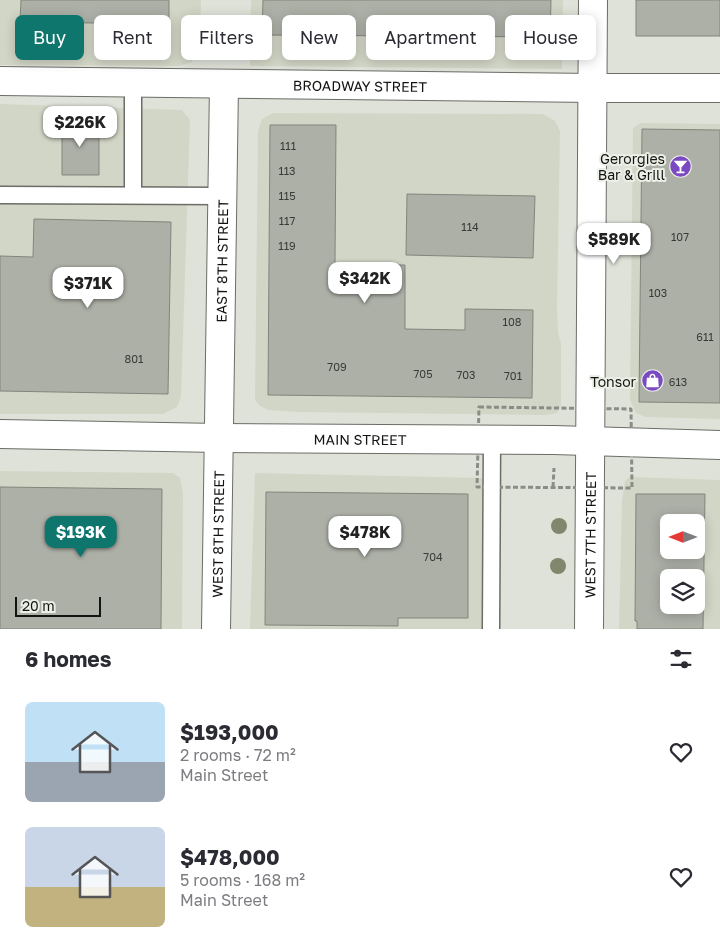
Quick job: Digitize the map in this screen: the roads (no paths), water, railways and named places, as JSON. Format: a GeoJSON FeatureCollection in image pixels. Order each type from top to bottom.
{"type":"FeatureCollection","features":[{"type":"Feature","properties":{"kind":"street","name":"WEST 7TH STREET"},"geometry":{"type":"LineString","coordinates":[[589,629],[594,0]]}},
{"type":"Feature","properties":{"kind":"street","name":"BROADWAY STREET"},"geometry":{"type":"LineString","coordinates":[[0,81],[720,88]]}},
{"type":"Feature","properties":{"kind":"street","name":"EAST 8TH STREET"},"geometry":{"type":"LineString","coordinates":[[219,438],[224,84]]}},
{"type":"Feature","properties":{"kind":"street","name":"MAIN STREET"},"geometry":{"type":"LineString","coordinates":[[0,434],[591,441],[720,446]]}},
{"type":"Feature","properties":{"kind":"street","name":"WEST 8TH STREET"},"geometry":{"type":"LineString","coordinates":[[216,629],[219,438]]}},
{"type":"Feature","properties":{"kind":"lane"},"geometry":{"type":"LineString","coordinates":[[133,83],[133,195]]}},
{"type":"Feature","properties":{"kind":"lane"},"geometry":{"type":"LineString","coordinates":[[0,195],[223,196]]}},
{"type":"Feature","properties":{"kind":"lane"},"geometry":{"type":"LineString","coordinates":[[490,629],[492,440]]}},
{"type":"Feature","properties":{"kind":"place","name":"Gerorgies Bar & Grill"},"geometry":{"type":"Point","coordinates":[681,166]}},
{"type":"Feature","properties":{"kind":"place","name":"Tonsor"},"geometry":{"type":"Point","coordinates":[652,381]}}]}
